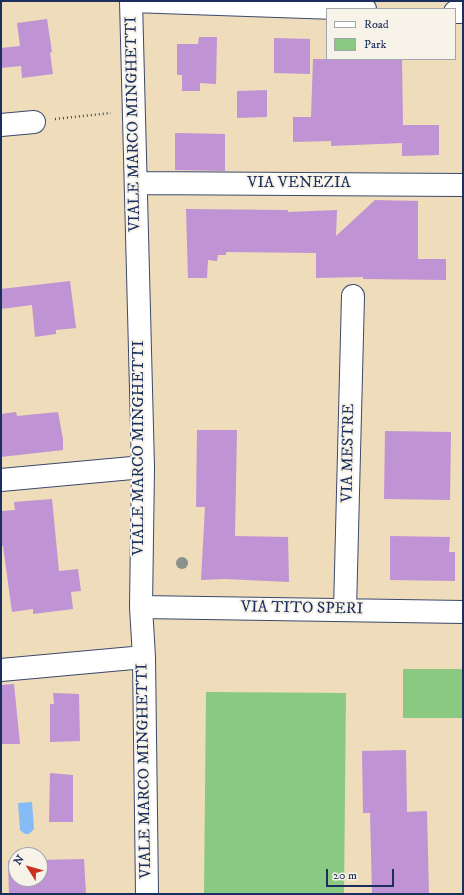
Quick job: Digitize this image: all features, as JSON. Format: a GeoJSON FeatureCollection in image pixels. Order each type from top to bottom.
{"type":"FeatureCollection","features":[{"type":"Feature","properties":{"kind":"street"},"geometry":{"type":"LineString","coordinates":[[131,1],[336,8]]}},
{"type":"Feature","properties":{"kind":"street","name":"VIALE MARCO MINGHETTI"},"geometry":{"type":"LineString","coordinates":[[131,1],[143,467],[140,607],[144,657],[147,894]]}},
{"type":"Feature","properties":{"kind":"street"},"geometry":{"type":"LineString","coordinates":[[1,125],[34,122]]}},
{"type":"Feature","properties":{"kind":"street","name":"VIA VENEZIA"},"geometry":{"type":"LineString","coordinates":[[136,183],[463,185]]}},
{"type":"Feature","properties":{"kind":"street","name":"VIA MESTRE"},"geometry":{"type":"LineString","coordinates":[[345,610],[353,296]]}},
{"type":"Feature","properties":{"kind":"street"},"geometry":{"type":"LineString","coordinates":[[1,480],[143,467]]}},
{"type":"Feature","properties":{"kind":"street","name":"VIA TITO SPERI"},"geometry":{"type":"LineString","coordinates":[[140,607],[463,612]]}},
{"type":"Feature","properties":{"kind":"street"},"geometry":{"type":"LineString","coordinates":[[1,670],[144,657]]}},
{"type":"Feature","properties":{"kind":"path"},"geometry":{"type":"LineString","coordinates":[[34,122],[134,111]]}},
{"type":"Feature","properties":{"kind":"green space"},"geometry":{"type":"Polygon","coordinates":[[[403,669],[463,669],[463,718],[403,718],[403,669]]]}},
{"type":"Feature","properties":{"kind":"green space"},"geometry":{"type":"Polygon","coordinates":[[[206,692],[346,693],[344,894],[204,894],[206,692]]]}},
{"type":"Feature","properties":{"kind":"water"},"geometry":{"type":"Polygon","coordinates":[[[32,802],[34,829],[29,834],[25,834],[20,830],[18,803],[32,802]]]}},
{"type":"Feature","properties":{"kind":"building"},"geometry":{"type":"Polygon","coordinates":[[[47,19],[52,52],[50,53],[53,74],[22,78],[21,66],[1,68],[1,48],[20,46],[17,23],[47,19]]]}},
{"type":"Feature","properties":{"kind":"building"},"geometry":{"type":"Polygon","coordinates":[[[199,37],[217,37],[216,84],[200,83],[200,91],[182,91],[182,75],[177,75],[177,44],[198,44],[199,37]]]}},
{"type":"Feature","properties":{"kind":"building"},"geometry":{"type":"Polygon","coordinates":[[[274,38],[310,39],[310,74],[274,73],[274,38]]]}},
{"type":"Feature","properties":{"kind":"building"},"geometry":{"type":"Polygon","coordinates":[[[313,59],[402,60],[403,125],[439,125],[439,155],[402,156],[402,143],[331,146],[331,141],[293,142],[293,117],[311,117],[313,59]]]}},
{"type":"Feature","properties":{"kind":"building"},"geometry":{"type":"Polygon","coordinates":[[[267,90],[267,117],[237,118],[237,91],[267,90]]]}},
{"type":"Feature","properties":{"kind":"building"},"geometry":{"type":"Polygon","coordinates":[[[175,133],[225,134],[225,171],[175,170],[175,133]]]}},
{"type":"Feature","properties":{"kind":"building"},"geometry":{"type":"Polygon","coordinates":[[[375,200],[418,201],[418,259],[446,259],[446,280],[363,279],[363,277],[316,278],[316,253],[226,252],[226,255],[218,255],[217,261],[208,260],[207,278],[188,278],[186,209],[288,210],[288,212],[337,210],[336,236],[375,200]]]}},
{"type":"Feature","properties":{"kind":"building"},"geometry":{"type":"Polygon","coordinates":[[[70,281],[76,328],[56,330],[56,334],[35,337],[32,305],[1,309],[1,289],[70,281]]]}},
{"type":"Feature","properties":{"kind":"building"},"geometry":{"type":"Polygon","coordinates":[[[16,412],[17,416],[58,412],[63,439],[63,450],[1,457],[1,414],[16,412]]]}},
{"type":"Feature","properties":{"kind":"building"},"geometry":{"type":"Polygon","coordinates":[[[197,430],[237,430],[235,536],[288,537],[289,582],[225,579],[201,580],[205,507],[196,507],[197,430]]]}},
{"type":"Feature","properties":{"kind":"building"},"geometry":{"type":"Polygon","coordinates":[[[385,431],[451,432],[450,500],[384,499],[385,431]]]}},
{"type":"Feature","properties":{"kind":"building"},"geometry":{"type":"Polygon","coordinates":[[[52,499],[59,571],[78,569],[81,591],[71,592],[73,609],[33,614],[33,609],[12,612],[3,546],[1,546],[1,511],[15,510],[14,502],[52,499]]]}},
{"type":"Feature","properties":{"kind":"building"},"geometry":{"type":"Polygon","coordinates":[[[390,536],[450,537],[449,552],[455,552],[455,581],[390,580],[390,536]]]}},
{"type":"Feature","properties":{"kind":"building"},"geometry":{"type":"Polygon","coordinates":[[[14,684],[20,744],[1,744],[1,685],[14,684]]]}},
{"type":"Feature","properties":{"kind":"building"},"geometry":{"type":"Polygon","coordinates":[[[53,693],[79,694],[80,741],[50,742],[50,704],[54,704],[53,693]]]}},
{"type":"Feature","properties":{"kind":"building"},"geometry":{"type":"Polygon","coordinates":[[[406,750],[407,812],[427,811],[429,894],[372,894],[370,813],[363,813],[362,751],[406,750]]]}},
{"type":"Feature","properties":{"kind":"building"},"geometry":{"type":"Polygon","coordinates":[[[50,773],[73,775],[73,822],[49,822],[50,773]]]}},
{"type":"Feature","properties":{"kind":"building"},"geometry":{"type":"Polygon","coordinates":[[[84,859],[86,894],[9,894],[9,887],[48,887],[48,860],[84,859]]]}}]}
